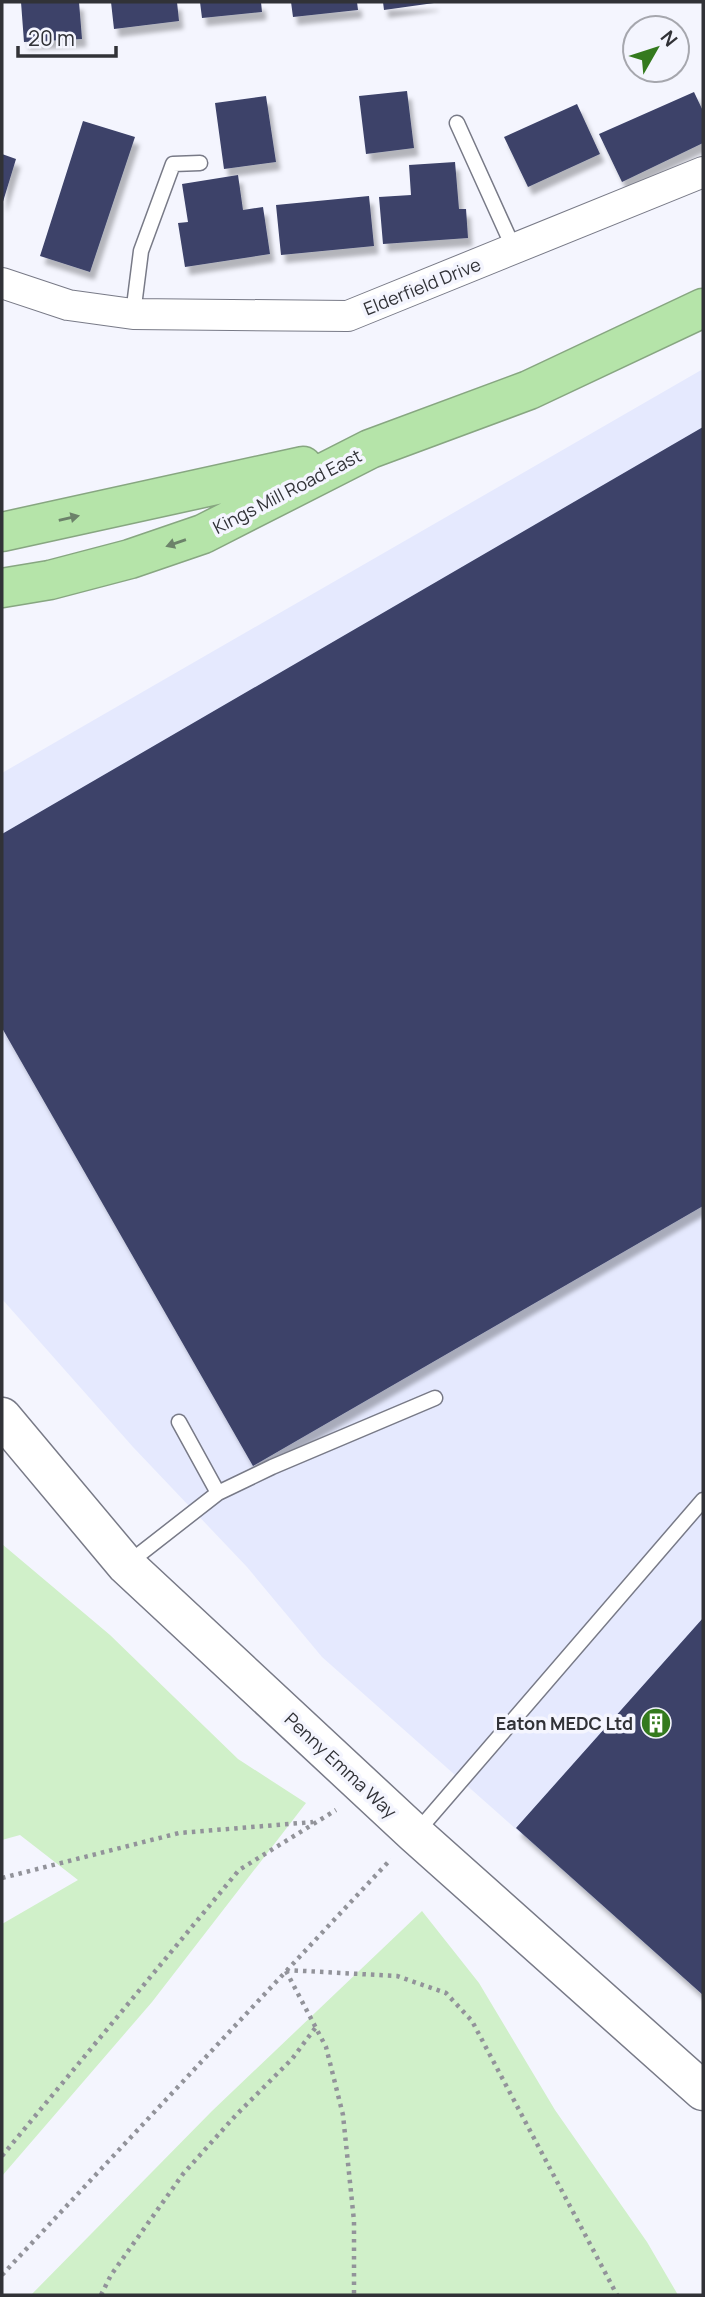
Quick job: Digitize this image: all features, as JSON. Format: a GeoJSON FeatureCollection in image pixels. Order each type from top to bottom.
{"type":"FeatureCollection","features":[{"type":"Feature","properties":{"kind":"highway"},"geometry":{"type":"LineString","coordinates":[[370,449],[528,390],[703,308]]}},
{"type":"Feature","properties":{"kind":"highway","name":"Kings Mill Road East"},"geometry":{"type":"LineString","coordinates":[[2,532],[238,482],[370,449]]}},
{"type":"Feature","properties":{"kind":"highway","name":"Kings Mill Road East"},"geometry":{"type":"LineString","coordinates":[[2,588],[50,580],[130,559],[203,534],[370,449]]}},
{"type":"Feature","properties":{"kind":"main road","name":"Penny Emma Way"},"geometry":{"type":"LineString","coordinates":[[2,1417],[126,1565],[415,1834],[703,2091]]}},
{"type":"Feature","properties":{"kind":"street","name":"Elderfield Drive"},"geometry":{"type":"LineString","coordinates":[[2,283],[68,305],[133,314],[348,316],[703,172]]}},
{"type":"Feature","properties":{"kind":"lane"},"geometry":{"type":"LineString","coordinates":[[457,122],[514,249]]}},
{"type":"Feature","properties":{"kind":"lane"},"geometry":{"type":"LineString","coordinates":[[133,314],[141,251],[173,164],[200,163]]}},
{"type":"Feature","properties":{"kind":"lane"},"geometry":{"type":"LineString","coordinates":[[126,1565],[218,1493],[272,1467],[435,1398]]}},
{"type":"Feature","properties":{"kind":"lane"},"geometry":{"type":"LineString","coordinates":[[179,1422],[218,1493]]}},
{"type":"Feature","properties":{"kind":"lane"},"geometry":{"type":"LineString","coordinates":[[415,1834],[703,1500]]}},
{"type":"Feature","properties":{"kind":"path"},"geometry":{"type":"LineString","coordinates":[[2,2156],[239,1870],[314,1822],[370,1792]]}},
{"type":"Feature","properties":{"kind":"path"},"geometry":{"type":"LineString","coordinates":[[2,1878],[179,1833],[314,1822]]}},
{"type":"Feature","properties":{"kind":"path"},"geometry":{"type":"LineString","coordinates":[[2,2275],[415,1834]]}},
{"type":"Feature","properties":{"kind":"path"},"geometry":{"type":"LineString","coordinates":[[286,1970],[326,2047],[343,2115],[354,2221],[354,2295]]}},
{"type":"Feature","properties":{"kind":"path"},"geometry":{"type":"LineString","coordinates":[[286,1970],[397,1976],[446,1993],[472,2021],[617,2295]]}},
{"type":"Feature","properties":{"kind":"path"},"geometry":{"type":"LineString","coordinates":[[101,2295],[111,2276],[183,2174],[236,2115],[292,2059],[316,2027]]}},
{"type":"Feature","properties":{"kind":"shaded area"},"geometry":{"type":"Polygon","coordinates":[[[703,369],[703,1995],[322,1657],[247,1567],[133,1447],[2,1299],[2,773],[703,369]]]}},
{"type":"Feature","properties":{"kind":"green space"},"geometry":{"type":"Polygon","coordinates":[[[2,1544],[110,1635],[238,1759],[306,1803],[152,2002],[2,2176],[2,1924],[78,1880],[20,1835],[2,1840],[2,1544]]]}},
{"type":"Feature","properties":{"kind":"green space"},"geometry":{"type":"Polygon","coordinates":[[[422,1911],[479,1983],[555,2110],[647,2242],[678,2295],[31,2295],[212,2111],[422,1911]]]}},
{"type":"Feature","properties":{"kind":"building"},"geometry":{"type":"Polygon","coordinates":[[[21,2],[79,2],[82,39],[24,42],[21,2]]]}},
{"type":"Feature","properties":{"kind":"building"},"geometry":{"type":"Polygon","coordinates":[[[111,2],[177,2],[179,21],[114,29],[111,2]]]}},
{"type":"Feature","properties":{"kind":"building"},"geometry":{"type":"Polygon","coordinates":[[[200,2],[261,2],[262,12],[202,18],[200,2]]]}},
{"type":"Feature","properties":{"kind":"building"},"geometry":{"type":"Polygon","coordinates":[[[291,2],[357,2],[358,10],[293,17],[291,2]]]}},
{"type":"Feature","properties":{"kind":"building"},"geometry":{"type":"Polygon","coordinates":[[[383,2],[434,2],[434,3],[384,10],[383,2]]]}},
{"type":"Feature","properties":{"kind":"building"},"geometry":{"type":"Polygon","coordinates":[[[407,91],[414,148],[366,154],[359,96],[407,91]]]}},
{"type":"Feature","properties":{"kind":"building"},"geometry":{"type":"Polygon","coordinates":[[[694,92],[703,111],[703,143],[622,182],[599,134],[694,92]]]}},
{"type":"Feature","properties":{"kind":"building"},"geometry":{"type":"Polygon","coordinates":[[[266,96],[276,162],[224,169],[215,103],[266,96]]]}},
{"type":"Feature","properties":{"kind":"building"},"geometry":{"type":"Polygon","coordinates":[[[577,104],[600,154],[528,187],[504,137],[577,104]]]}},
{"type":"Feature","properties":{"kind":"building"},"geometry":{"type":"Polygon","coordinates":[[[83,121],[135,137],[90,272],[40,256],[83,121]]]}},
{"type":"Feature","properties":{"kind":"building"},"geometry":{"type":"Polygon","coordinates":[[[2,154],[16,159],[2,205],[2,154]]]}},
{"type":"Feature","properties":{"kind":"building"},"geometry":{"type":"Polygon","coordinates":[[[455,162],[459,209],[466,209],[468,238],[383,244],[379,197],[411,195],[409,165],[455,162]]]}},
{"type":"Feature","properties":{"kind":"building"},"geometry":{"type":"Polygon","coordinates":[[[238,175],[243,210],[263,207],[270,254],[185,267],[178,223],[188,222],[182,184],[238,175]]]}},
{"type":"Feature","properties":{"kind":"building"},"geometry":{"type":"Polygon","coordinates":[[[369,196],[374,246],[281,255],[276,205],[369,196]]]}},
{"type":"Feature","properties":{"kind":"building"},"geometry":{"type":"Polygon","coordinates":[[[703,427],[703,1206],[253,1466],[2,1028],[2,834],[703,427]]]}},
{"type":"Feature","properties":{"kind":"building","name":"Eaton MEDC Ltd"},"geometry":{"type":"Polygon","coordinates":[[[703,1618],[703,1995],[516,1828],[703,1618]]]}},
{"type":"Feature","properties":{"kind":"place","name":"Eaton MEDC Ltd"},"geometry":{"type":"Point","coordinates":[656,1723]}}]}
